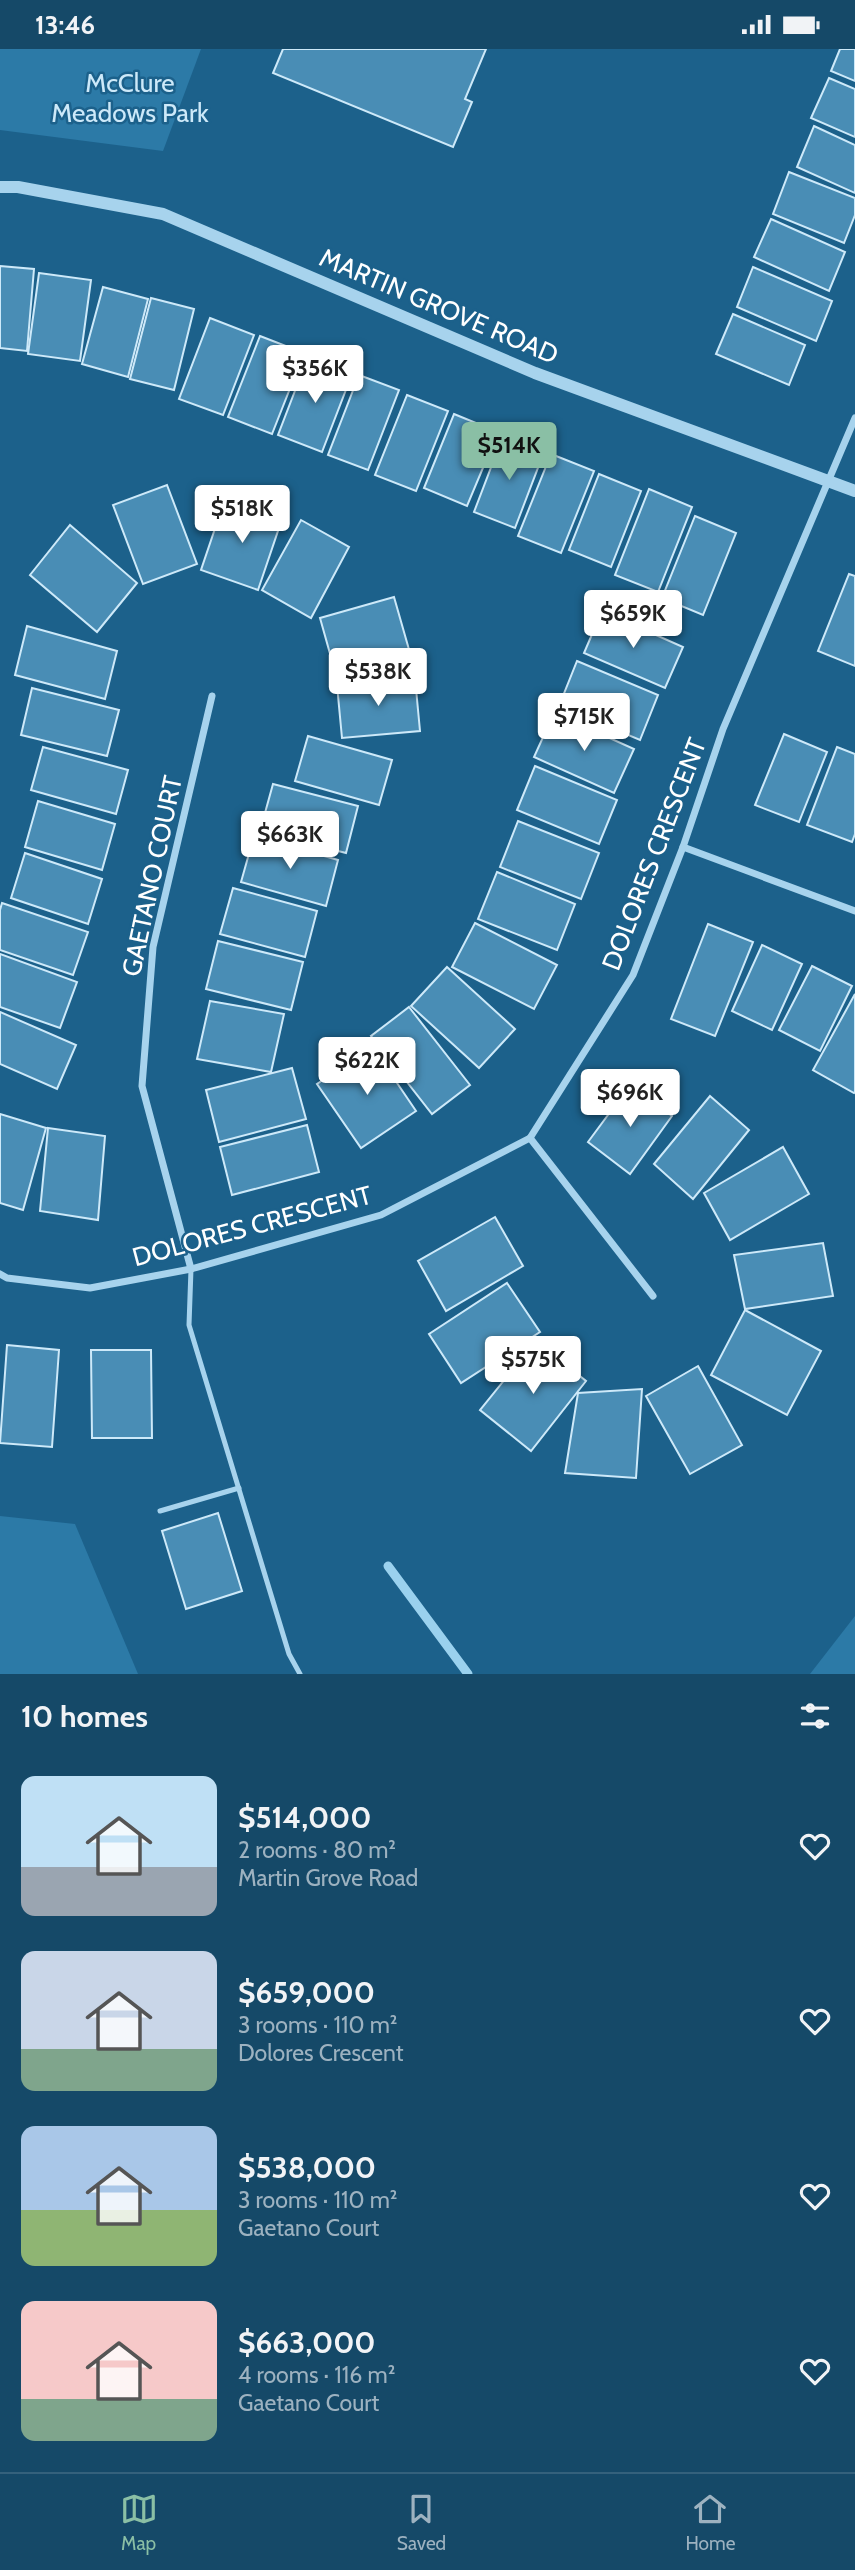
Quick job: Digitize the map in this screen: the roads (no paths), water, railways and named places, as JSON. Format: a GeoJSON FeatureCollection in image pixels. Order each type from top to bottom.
{"type":"FeatureCollection","features":[{"type":"Feature","properties":{"kind":"street","name":"MARTIN GROVE ROAD"},"geometry":{"type":"LineString","coordinates":[[0,187],[18,187],[163,214],[536,373],[855,491]]}},
{"type":"Feature","properties":{"kind":"street","name":"DOLORES CRESCENT"},"geometry":{"type":"LineString","coordinates":[[0,1274],[90,1288],[191,1269],[381,1215],[530,1138],[633,975],[683,847],[723,729],[855,418]]}},
{"type":"Feature","properties":{"kind":"street","name":"GAETANO COURT"},"geometry":{"type":"LineString","coordinates":[[191,1269],[142,1086],[153,947],[212,696]]}},
{"type":"Feature","properties":{"kind":"street"},"geometry":{"type":"LineString","coordinates":[[683,847],[855,911]]}},
{"type":"Feature","properties":{"kind":"street"},"geometry":{"type":"LineString","coordinates":[[530,1138],[653,1296]]}},
{"type":"Feature","properties":{"kind":"lane"},"geometry":{"type":"LineString","coordinates":[[191,1269],[189,1325],[289,1654],[300,1674]]}},
{"type":"Feature","properties":{"kind":"lane"},"geometry":{"type":"LineString","coordinates":[[160,1511],[239,1488]]}},
{"type":"Feature","properties":{"kind":"waterway"},"geometry":{"type":"LineString","coordinates":[[388,1566],[468,1674]]}},
{"type":"Feature","properties":{"kind":"park label","name":"McClure Meadows Park"},"geometry":{"type":"Point","coordinates":[130,98]}}]}
